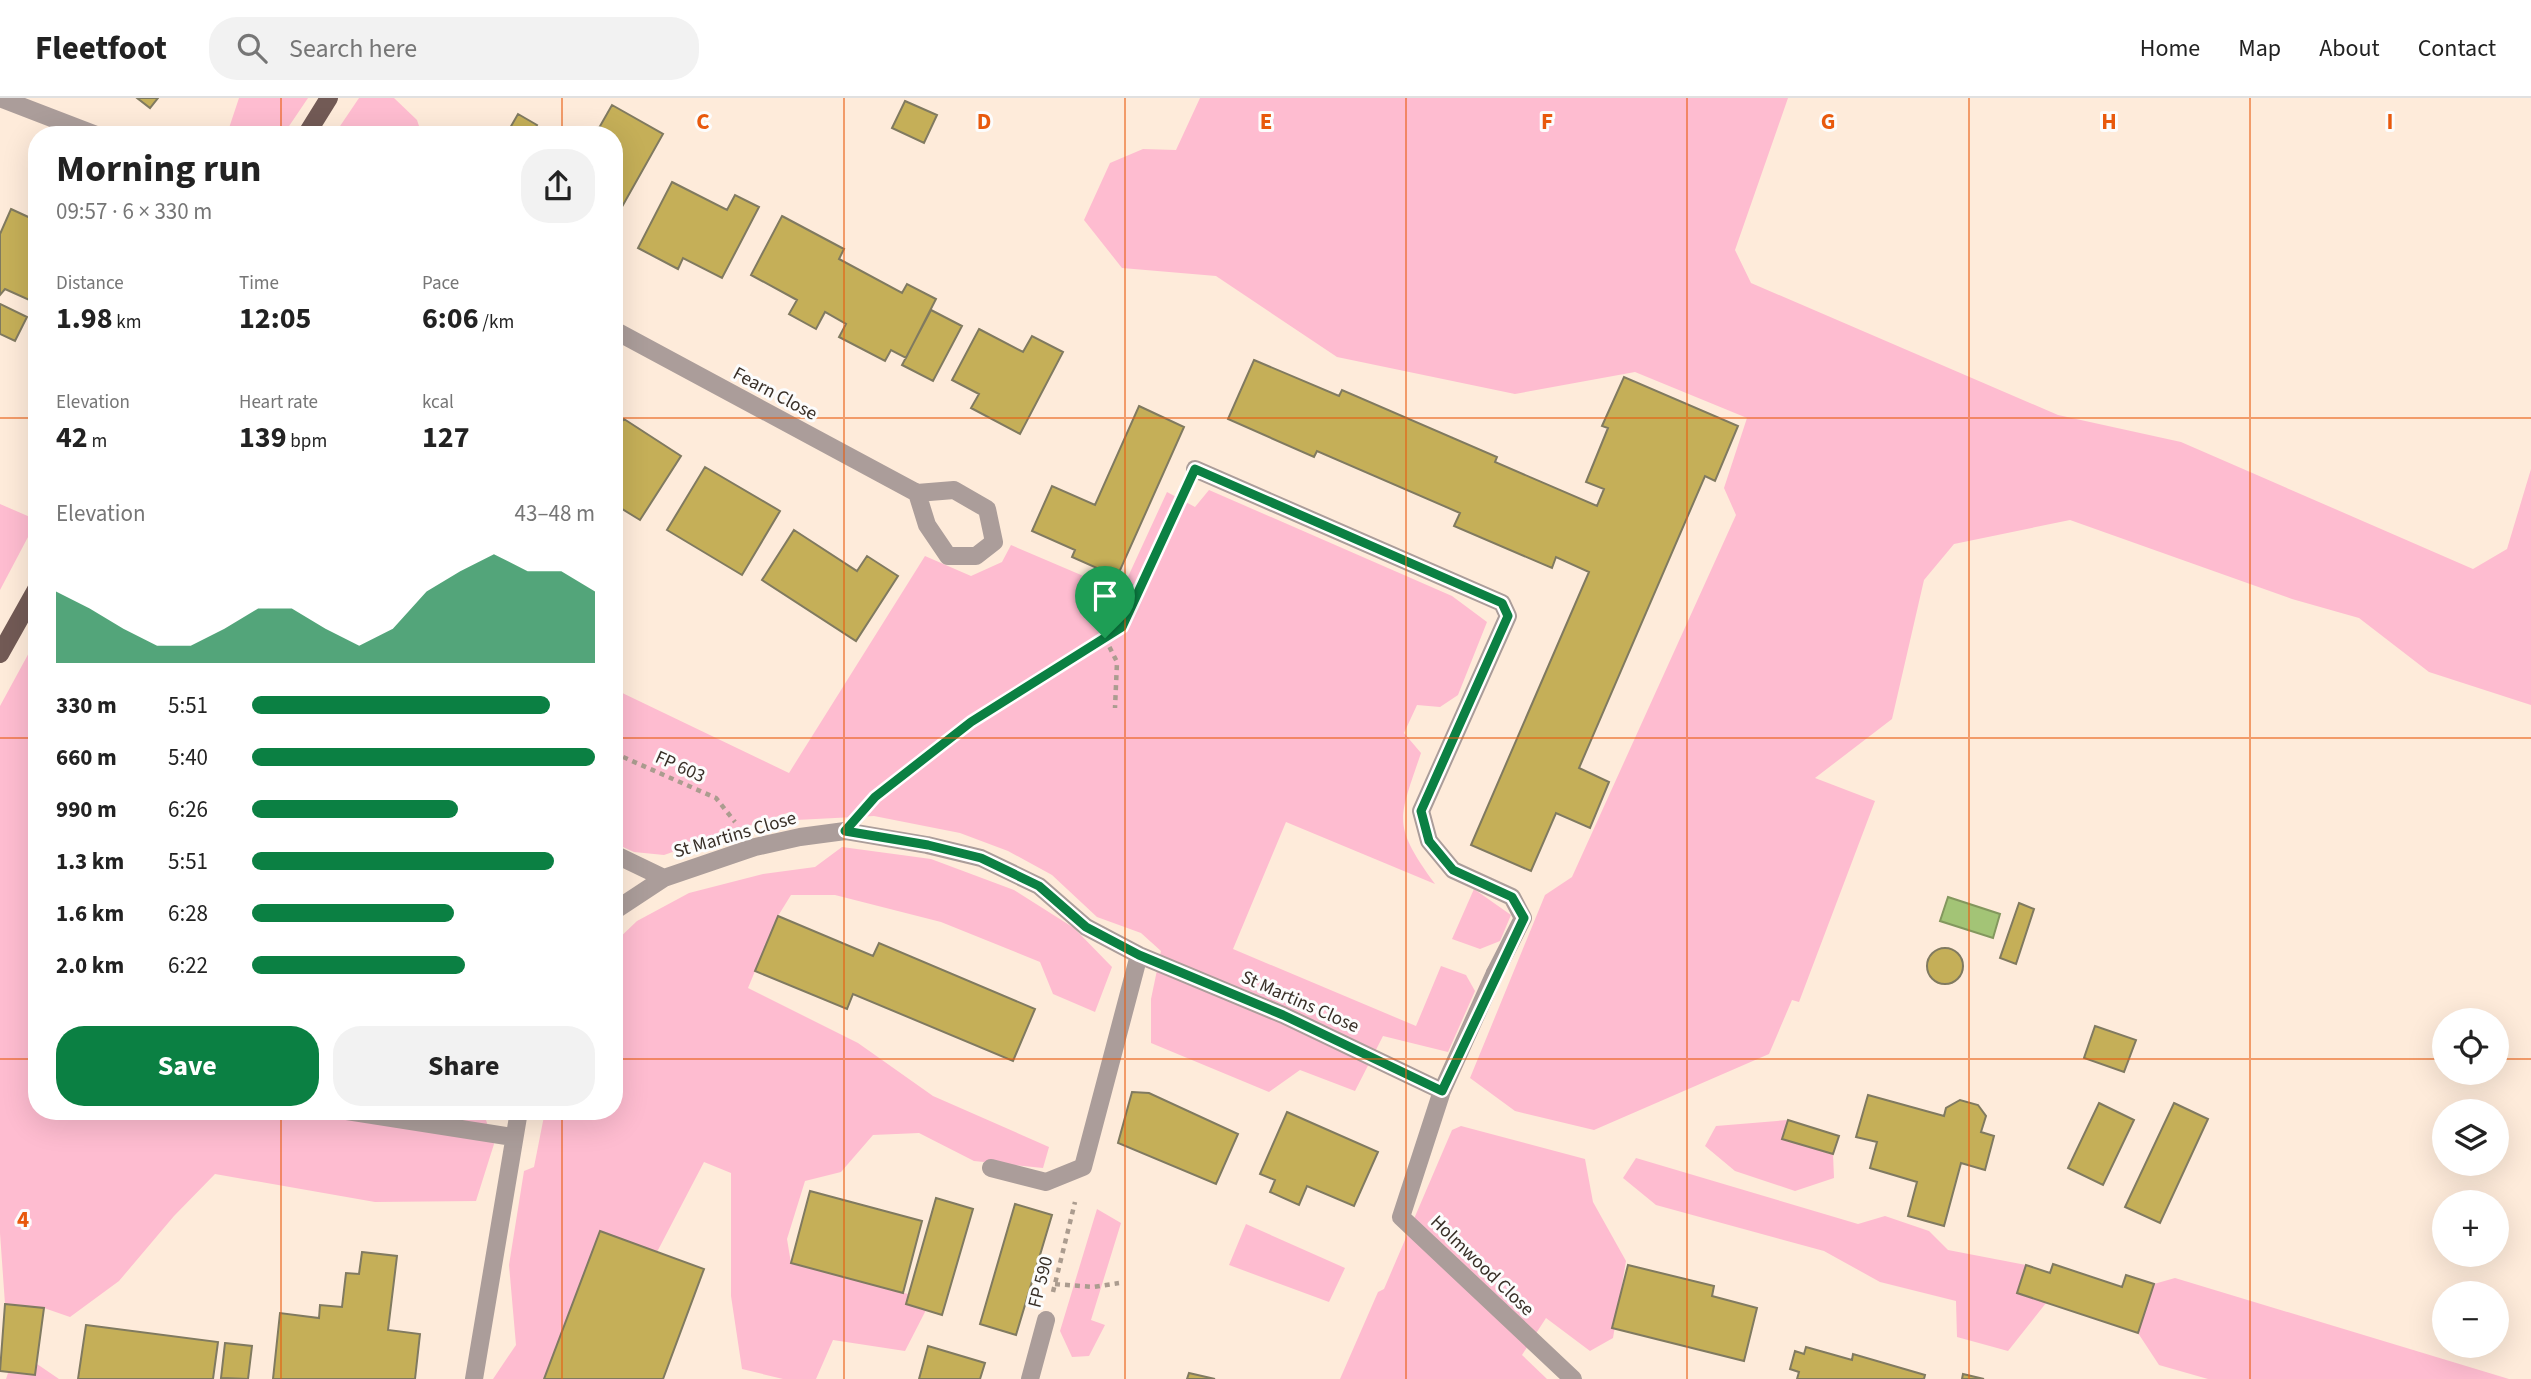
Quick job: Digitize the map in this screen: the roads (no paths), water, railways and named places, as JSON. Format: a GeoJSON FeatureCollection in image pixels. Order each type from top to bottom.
{"type":"FeatureCollection","features":[{"type":"Feature","properties":{"kind":"main road"},"geometry":{"type":"LineString","coordinates":[[312,126],[329,98]]}},
{"type":"Feature","properties":{"kind":"main road"},"geometry":{"type":"LineString","coordinates":[[0,654],[28,604]]}},
{"type":"Feature","properties":{"kind":"street"},"geometry":{"type":"LineString","coordinates":[[0,98],[73,126]]}},
{"type":"Feature","properties":{"kind":"street","name":"Fearn Close"},"geometry":{"type":"LineString","coordinates":[[623,335],[917,493]]}},
{"type":"Feature","properties":{"kind":"street","name":"Holmwood Close"},"geometry":{"type":"LineString","coordinates":[[1195,469],[1502,603],[1508,616],[1421,811],[1429,841],[1453,870],[1512,897],[1524,918],[1442,1091],[1401,1217],[1573,1379]]}},
{"type":"Feature","properties":{"kind":"street"},"geometry":{"type":"LineString","coordinates":[[954,490],[987,509],[994,542],[976,556],[948,556],[927,525],[917,493],[954,490]]}},
{"type":"Feature","properties":{"kind":"street","name":"St Martins Close"},"geometry":{"type":"LineString","coordinates":[[623,905],[664,878],[755,847],[845,831],[928,845],[981,858],[1039,886],[1086,927],[1139,955],[1283,1015],[1442,1091]]}},
{"type":"Feature","properties":{"kind":"street"},"geometry":{"type":"LineString","coordinates":[[623,858],[664,878]]}},
{"type":"Feature","properties":{"kind":"street"},"geometry":{"type":"LineString","coordinates":[[991,1168],[1046,1182],[1083,1167],[1139,955]]}},
{"type":"Feature","properties":{"kind":"street"},"geometry":{"type":"LineString","coordinates":[[404,1120],[513,1137]]}},
{"type":"Feature","properties":{"kind":"street"},"geometry":{"type":"LineString","coordinates":[[474,1379],[517,1120]]}},
{"type":"Feature","properties":{"kind":"street"},"geometry":{"type":"LineString","coordinates":[[1031,1379],[1046,1320]]}}]}
